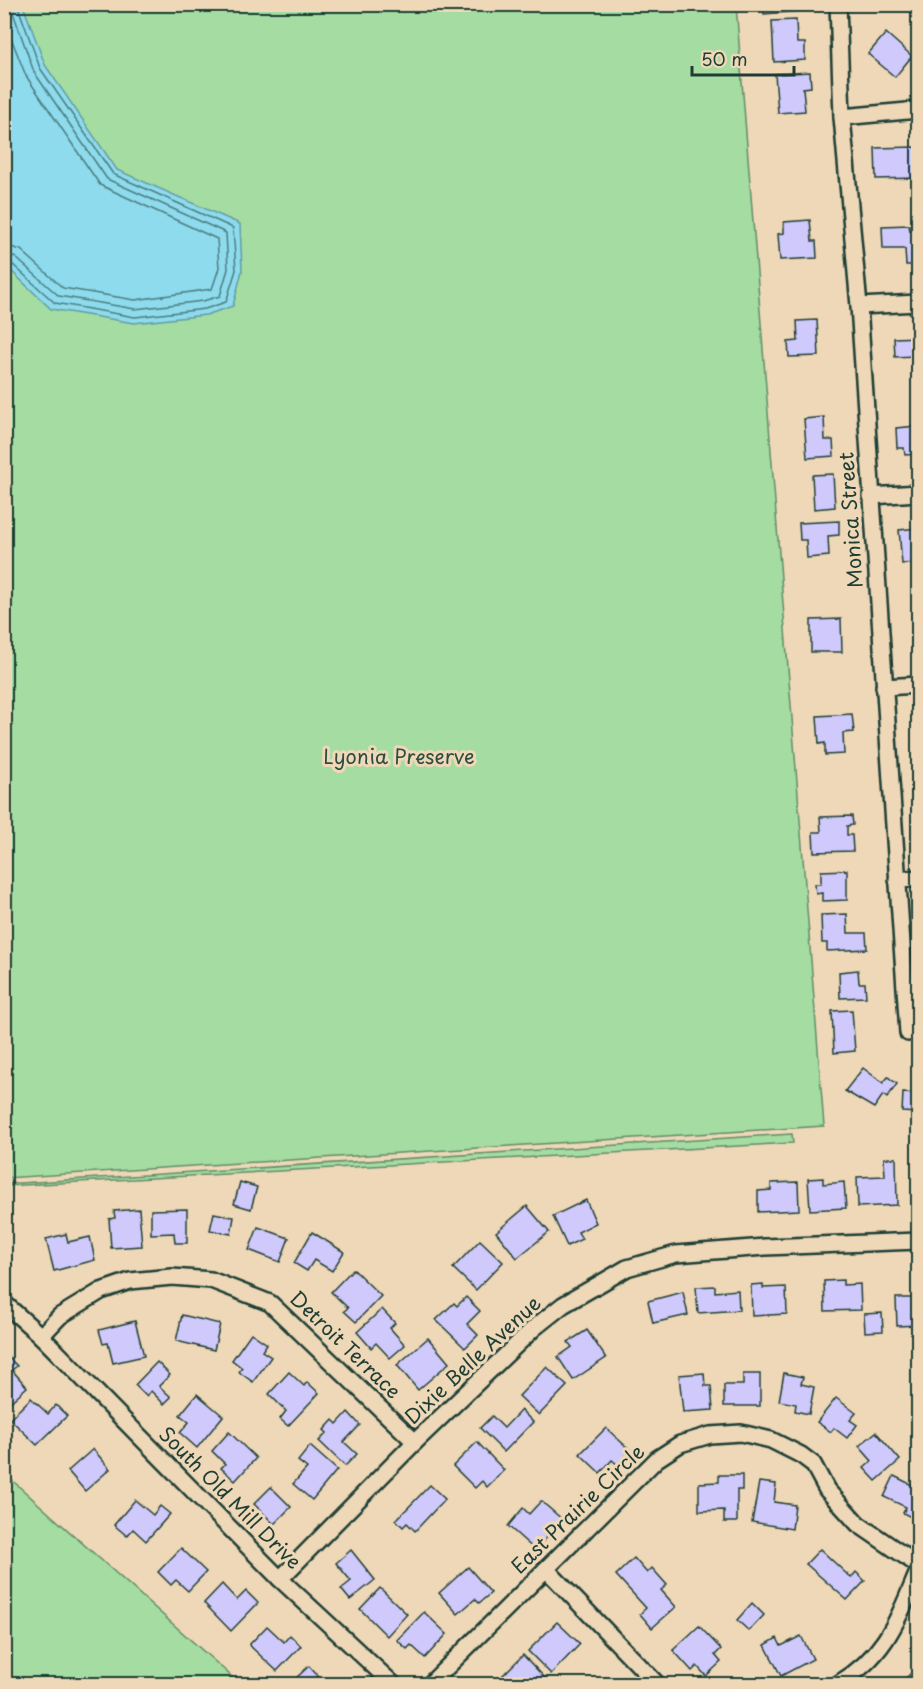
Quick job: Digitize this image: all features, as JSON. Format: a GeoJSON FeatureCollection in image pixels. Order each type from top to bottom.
{"type":"FeatureCollection","features":[{"type":"Feature","properties":{"kind":"street","name":"Monica Street"},"geometry":{"type":"LineString","coordinates":[[838,4],[842,117],[859,306],[908,1033]]}},
{"type":"Feature","properties":{"kind":"street"},"geometry":{"type":"LineString","coordinates":[[842,117],[918,111]]}},
{"type":"Feature","properties":{"kind":"street"},"geometry":{"type":"LineString","coordinates":[[859,306],[918,303]]}},
{"type":"Feature","properties":{"kind":"street"},"geometry":{"type":"LineString","coordinates":[[871,496],[918,493]]}},
{"type":"Feature","properties":{"kind":"street"},"geometry":{"type":"LineString","coordinates":[[884,687],[918,685]]}},
{"type":"Feature","properties":{"kind":"street"},"geometry":{"type":"LineString","coordinates":[[897,880],[918,878]]}},
{"type":"Feature","properties":{"kind":"street","name":"Dixie Belle Avenue"},"geometry":{"type":"LineString","coordinates":[[280,1579],[416,1442],[534,1328],[563,1305],[627,1268],[676,1254],[765,1247],[918,1241]]}},
{"type":"Feature","properties":{"kind":"street","name":"Detroit Terrace"},"geometry":{"type":"LineString","coordinates":[[41,1336],[60,1316],[91,1297],[130,1281],[172,1277],[211,1280],[270,1303],[416,1442]]}},
{"type":"Feature","properties":{"kind":"street","name":"South Old Mill Drive"},"geometry":{"type":"LineString","coordinates":[[4,1303],[41,1336],[280,1579],[393,1684]]}},
{"type":"Feature","properties":{"kind":"street","name":"East Prairie Circle"},"geometry":{"type":"LineString","coordinates":[[429,1684],[657,1459],[680,1444],[710,1435],[741,1433],[771,1440],[801,1455],[813,1464],[827,1490],[858,1524],[918,1565]]}},
{"type":"Feature","properties":{"kind":"street"},"geometry":{"type":"LineString","coordinates":[[546,1569],[657,1684]]}},
{"type":"Feature","properties":{"kind":"street"},"geometry":{"type":"LineString","coordinates":[[837,1684],[878,1653],[894,1628],[918,1572]]}},
{"type":"Feature","properties":{"kind":"green space","name":"Lyonia Preserve"},"geometry":{"type":"Polygon","coordinates":[[[5,5],[736,5],[824,1126],[5,1178],[5,5]]]}},
{"type":"Feature","properties":{"kind":"green space"},"geometry":{"type":"Polygon","coordinates":[[[792,1134],[793,1143],[5,1186],[5,1184],[792,1134]]]}},
{"type":"Feature","properties":{"kind":"green space"},"geometry":{"type":"Polygon","coordinates":[[[5,1474],[240,1684],[5,1684],[5,1474]]]}},
{"type":"Feature","properties":{"kind":"water"},"geometry":{"type":"Polygon","coordinates":[[[5,4],[23,5],[45,65],[117,170],[240,224],[242,271],[233,306],[206,315],[134,323],[51,309],[5,265],[5,4]]]}},
{"type":"Feature","properties":{"kind":"building"},"geometry":{"type":"Polygon","coordinates":[[[763,4],[803,4],[803,11],[764,14],[763,4]]]}},
{"type":"Feature","properties":{"kind":"building"},"geometry":{"type":"Polygon","coordinates":[[[796,20],[797,43],[805,43],[805,60],[774,62],[772,21],[796,20]]]}},
{"type":"Feature","properties":{"kind":"building"},"geometry":{"type":"Polygon","coordinates":[[[886,33],[912,56],[895,77],[868,54],[886,33]]]}},
{"type":"Feature","properties":{"kind":"building"},"geometry":{"type":"Polygon","coordinates":[[[810,72],[811,87],[803,88],[805,111],[778,113],[775,74],[810,72]]]}},
{"type":"Feature","properties":{"kind":"building"},"geometry":{"type":"Polygon","coordinates":[[[916,147],[917,178],[876,179],[875,148],[916,147]]]}},
{"type":"Feature","properties":{"kind":"building"},"geometry":{"type":"Polygon","coordinates":[[[810,220],[812,241],[816,241],[817,258],[780,260],[778,234],[784,233],[784,222],[810,220]]]}},
{"type":"Feature","properties":{"kind":"building"},"geometry":{"type":"Polygon","coordinates":[[[909,225],[910,231],[918,231],[918,265],[906,265],[905,249],[883,249],[882,226],[909,225]]]}},
{"type":"Feature","properties":{"kind":"building"},"geometry":{"type":"Polygon","coordinates":[[[817,320],[819,356],[789,357],[788,342],[798,341],[797,321],[817,320]]]}},
{"type":"Feature","properties":{"kind":"building"},"geometry":{"type":"Polygon","coordinates":[[[918,337],[918,370],[914,370],[914,356],[895,357],[894,338],[918,337]]]}},
{"type":"Feature","properties":{"kind":"building"},"geometry":{"type":"Polygon","coordinates":[[[824,417],[825,440],[833,440],[834,456],[807,458],[804,419],[824,417]]]}},
{"type":"Feature","properties":{"kind":"building"},"geometry":{"type":"Polygon","coordinates":[[[916,417],[918,417],[918,454],[905,455],[904,448],[897,448],[896,428],[917,426],[916,417]]]}},
{"type":"Feature","properties":{"kind":"building"},"geometry":{"type":"Polygon","coordinates":[[[833,474],[835,507],[814,509],[812,475],[833,474]]]}},
{"type":"Feature","properties":{"kind":"building"},"geometry":{"type":"Polygon","coordinates":[[[839,521],[839,535],[828,536],[829,556],[807,558],[806,540],[800,540],[799,523],[839,521]]]}},
{"type":"Feature","properties":{"kind":"building"},"geometry":{"type":"Polygon","coordinates":[[[918,528],[918,563],[902,564],[899,530],[918,528]]]}},
{"type":"Feature","properties":{"kind":"building"},"geometry":{"type":"Polygon","coordinates":[[[915,601],[918,601],[918,647],[916,647],[915,601]]]}},
{"type":"Feature","properties":{"kind":"building"},"geometry":{"type":"Polygon","coordinates":[[[841,619],[842,652],[811,652],[811,620],[841,619]]]}},
{"type":"Feature","properties":{"kind":"building"},"geometry":{"type":"Polygon","coordinates":[[[852,714],[854,732],[843,733],[844,754],[825,755],[825,743],[819,744],[817,716],[852,714]]]}},
{"type":"Feature","properties":{"kind":"building"},"geometry":{"type":"Polygon","coordinates":[[[852,816],[853,825],[847,826],[847,835],[852,835],[853,851],[814,852],[813,832],[821,832],[820,817],[852,816]]]}},
{"type":"Feature","properties":{"kind":"building"},"geometry":{"type":"Polygon","coordinates":[[[847,870],[847,900],[822,901],[822,893],[816,894],[815,884],[821,884],[821,871],[847,870]]]}},
{"type":"Feature","properties":{"kind":"building"},"geometry":{"type":"Polygon","coordinates":[[[847,914],[848,933],[866,933],[867,949],[827,951],[827,943],[822,943],[821,915],[847,914]]]}},
{"type":"Feature","properties":{"kind":"building"},"geometry":{"type":"Polygon","coordinates":[[[858,970],[859,983],[865,983],[866,997],[840,998],[839,972],[858,970]]]}},
{"type":"Feature","properties":{"kind":"building"},"geometry":{"type":"Polygon","coordinates":[[[852,1010],[855,1051],[834,1053],[832,1011],[852,1010]]]}},
{"type":"Feature","properties":{"kind":"building"},"geometry":{"type":"Polygon","coordinates":[[[863,1068],[883,1083],[888,1077],[897,1084],[887,1098],[883,1095],[874,1108],[845,1091],[863,1068]]]}},
{"type":"Feature","properties":{"kind":"building"},"geometry":{"type":"Polygon","coordinates":[[[903,1093],[918,1094],[918,1113],[902,1112],[903,1093]]]}},
{"type":"Feature","properties":{"kind":"building"},"geometry":{"type":"Polygon","coordinates":[[[884,1158],[896,1158],[897,1205],[858,1207],[857,1177],[885,1176],[884,1158]]]}},
{"type":"Feature","properties":{"kind":"building"},"geometry":{"type":"Polygon","coordinates":[[[823,1178],[823,1184],[844,1182],[846,1208],[810,1210],[808,1179],[823,1178]]]}},
{"type":"Feature","properties":{"kind":"building"},"geometry":{"type":"Polygon","coordinates":[[[240,1182],[257,1187],[251,1209],[234,1204],[240,1182]]]}},
{"type":"Feature","properties":{"kind":"building"},"geometry":{"type":"Polygon","coordinates":[[[798,1182],[799,1210],[758,1212],[758,1191],[771,1190],[771,1183],[798,1182]]]}},
{"type":"Feature","properties":{"kind":"building"},"geometry":{"type":"Polygon","coordinates":[[[586,1200],[596,1223],[578,1232],[582,1239],[567,1246],[553,1216],[586,1200]]]}},
{"type":"Feature","properties":{"kind":"building"},"geometry":{"type":"Polygon","coordinates":[[[527,1206],[549,1232],[517,1258],[496,1232],[527,1206]]]}},
{"type":"Feature","properties":{"kind":"building"},"geometry":{"type":"Polygon","coordinates":[[[139,1209],[142,1246],[111,1248],[109,1219],[115,1218],[114,1211],[139,1209]]]}},
{"type":"Feature","properties":{"kind":"building"},"geometry":{"type":"Polygon","coordinates":[[[187,1209],[187,1243],[175,1243],[174,1233],[151,1234],[151,1210],[187,1209]]]}},
{"type":"Feature","properties":{"kind":"building"},"geometry":{"type":"Polygon","coordinates":[[[214,1213],[234,1217],[231,1234],[210,1230],[214,1213]]]}},
{"type":"Feature","properties":{"kind":"building"},"geometry":{"type":"Polygon","coordinates":[[[258,1227],[289,1238],[280,1262],[249,1250],[258,1227]]]}},
{"type":"Feature","properties":{"kind":"building"},"geometry":{"type":"Polygon","coordinates":[[[312,1232],[344,1252],[332,1271],[314,1260],[307,1271],[294,1263],[312,1232]]]}},
{"type":"Feature","properties":{"kind":"building"},"geometry":{"type":"Polygon","coordinates":[[[66,1234],[68,1242],[90,1237],[95,1260],[54,1271],[46,1239],[66,1234]]]}},
{"type":"Feature","properties":{"kind":"building"},"geometry":{"type":"Polygon","coordinates":[[[480,1240],[503,1262],[476,1290],[453,1268],[480,1240]]]}},
{"type":"Feature","properties":{"kind":"building"},"geometry":{"type":"Polygon","coordinates":[[[353,1269],[381,1296],[356,1322],[344,1311],[348,1308],[331,1292],[353,1269]]]}},
{"type":"Feature","properties":{"kind":"building"},"geometry":{"type":"Polygon","coordinates":[[[843,1280],[843,1285],[860,1284],[861,1310],[825,1311],[824,1281],[843,1280]]]}},
{"type":"Feature","properties":{"kind":"building"},"geometry":{"type":"Polygon","coordinates":[[[763,1284],[763,1288],[786,1287],[787,1314],[752,1316],[751,1285],[763,1284]]]}},
{"type":"Feature","properties":{"kind":"building"},"geometry":{"type":"Polygon","coordinates":[[[715,1286],[715,1292],[738,1290],[739,1310],[698,1313],[696,1287],[715,1286]]]}},
{"type":"Feature","properties":{"kind":"building"},"geometry":{"type":"Polygon","coordinates":[[[915,1289],[918,1289],[918,1325],[897,1326],[896,1298],[915,1298],[915,1289]]]}},
{"type":"Feature","properties":{"kind":"building"},"geometry":{"type":"Polygon","coordinates":[[[683,1292],[688,1315],[653,1323],[648,1301],[683,1292]]]}},
{"type":"Feature","properties":{"kind":"building"},"geometry":{"type":"Polygon","coordinates":[[[466,1297],[480,1311],[467,1324],[478,1335],[465,1348],[436,1320],[454,1303],[457,1306],[466,1297]]]}},
{"type":"Feature","properties":{"kind":"building"},"geometry":{"type":"Polygon","coordinates":[[[382,1309],[395,1323],[390,1328],[405,1345],[390,1358],[376,1343],[371,1348],[357,1332],[382,1309]]]}},
{"type":"Feature","properties":{"kind":"building"},"geometry":{"type":"Polygon","coordinates":[[[882,1313],[883,1331],[865,1332],[864,1314],[882,1313]]]}},
{"type":"Feature","properties":{"kind":"building"},"geometry":{"type":"Polygon","coordinates":[[[182,1315],[220,1324],[214,1350],[176,1341],[182,1315]]]}},
{"type":"Feature","properties":{"kind":"building"},"geometry":{"type":"Polygon","coordinates":[[[135,1321],[144,1356],[113,1363],[108,1343],[103,1344],[99,1330],[135,1321]]]}},
{"type":"Feature","properties":{"kind":"building"},"geometry":{"type":"Polygon","coordinates":[[[587,1330],[606,1358],[573,1380],[558,1357],[572,1347],[568,1342],[587,1330]]]}},
{"type":"Feature","properties":{"kind":"building"},"geometry":{"type":"Polygon","coordinates":[[[251,1333],[267,1344],[262,1351],[271,1357],[253,1382],[239,1372],[242,1368],[232,1360],[251,1333]]]}},
{"type":"Feature","properties":{"kind":"building"},"geometry":{"type":"Polygon","coordinates":[[[428,1338],[449,1363],[418,1390],[397,1365],[428,1338]]]}},
{"type":"Feature","properties":{"kind":"building"},"geometry":{"type":"Polygon","coordinates":[[[6,1355],[17,1366],[12,1370],[27,1387],[6,1406],[6,1355]]]}},
{"type":"Feature","properties":{"kind":"building"},"geometry":{"type":"Polygon","coordinates":[[[157,1362],[170,1375],[159,1386],[171,1397],[164,1404],[151,1391],[146,1396],[135,1385],[157,1362]]]}},
{"type":"Feature","properties":{"kind":"building"},"geometry":{"type":"Polygon","coordinates":[[[547,1367],[567,1386],[539,1415],[519,1396],[547,1367]]]}},
{"type":"Feature","properties":{"kind":"building"},"geometry":{"type":"Polygon","coordinates":[[[289,1372],[304,1386],[307,1382],[319,1393],[288,1426],[280,1419],[286,1411],[269,1394],[289,1372]]]}},
{"type":"Feature","properties":{"kind":"building"},"geometry":{"type":"Polygon","coordinates":[[[704,1373],[705,1386],[711,1386],[713,1410],[683,1412],[679,1375],[704,1373]]]}},
{"type":"Feature","properties":{"kind":"building"},"geometry":{"type":"Polygon","coordinates":[[[784,1373],[803,1377],[801,1384],[814,1387],[809,1414],[795,1411],[796,1404],[779,1401],[784,1373]]]}},
{"type":"Feature","properties":{"kind":"building"},"geometry":{"type":"Polygon","coordinates":[[[743,1374],[760,1374],[760,1406],[724,1406],[724,1385],[743,1385],[743,1374]]]}},
{"type":"Feature","properties":{"kind":"building"},"geometry":{"type":"Polygon","coordinates":[[[197,1394],[223,1416],[197,1448],[180,1433],[189,1422],[180,1415],[197,1394]]]}},
{"type":"Feature","properties":{"kind":"building"},"geometry":{"type":"Polygon","coordinates":[[[31,1398],[48,1414],[56,1405],[67,1416],[37,1445],[10,1419],[31,1398]]]}},
{"type":"Feature","properties":{"kind":"building"},"geometry":{"type":"Polygon","coordinates":[[[836,1398],[856,1413],[850,1420],[857,1425],[847,1438],[834,1428],[831,1432],[817,1422],[836,1398]]]}},
{"type":"Feature","properties":{"kind":"building"},"geometry":{"type":"Polygon","coordinates":[[[521,1410],[533,1422],[504,1452],[480,1428],[492,1416],[504,1428],[521,1410]]]}},
{"type":"Feature","properties":{"kind":"building"},"geometry":{"type":"Polygon","coordinates":[[[348,1412],[360,1425],[344,1442],[357,1454],[345,1466],[319,1441],[327,1433],[324,1430],[333,1420],[337,1424],[348,1412]]]}},
{"type":"Feature","properties":{"kind":"building"},"geometry":{"type":"Polygon","coordinates":[[[606,1428],[631,1451],[618,1465],[612,1460],[600,1473],[580,1454],[606,1428]]]}},
{"type":"Feature","properties":{"kind":"building"},"geometry":{"type":"Polygon","coordinates":[[[229,1432],[256,1458],[235,1481],[221,1468],[225,1464],[212,1451],[229,1432]]]}},
{"type":"Feature","properties":{"kind":"building"},"geometry":{"type":"Polygon","coordinates":[[[876,1432],[900,1460],[876,1481],[864,1468],[872,1461],[859,1446],[876,1432]]]}},
{"type":"Feature","properties":{"kind":"building"},"geometry":{"type":"Polygon","coordinates":[[[477,1442],[504,1470],[487,1487],[482,1481],[475,1488],[453,1466],[477,1442]]]}},
{"type":"Feature","properties":{"kind":"building"},"geometry":{"type":"Polygon","coordinates":[[[310,1446],[337,1470],[312,1500],[293,1484],[307,1468],[298,1461],[310,1446]]]}},
{"type":"Feature","properties":{"kind":"building"},"geometry":{"type":"Polygon","coordinates":[[[93,1449],[110,1469],[85,1491],[68,1471],[93,1449]]]}},
{"type":"Feature","properties":{"kind":"building"},"geometry":{"type":"Polygon","coordinates":[[[719,1475],[742,1475],[742,1490],[737,1490],[737,1522],[724,1522],[724,1510],[699,1511],[699,1483],[719,1482],[719,1475]]]}},
{"type":"Feature","properties":{"kind":"building"},"geometry":{"type":"Polygon","coordinates":[[[894,1476],[912,1485],[916,1478],[918,1479],[917,1520],[903,1513],[906,1507],[884,1497],[894,1476]]]}},
{"type":"Feature","properties":{"kind":"building"},"geometry":{"type":"Polygon","coordinates":[[[759,1482],[776,1484],[774,1502],[795,1505],[792,1529],[752,1522],[759,1482]]]}},
{"type":"Feature","properties":{"kind":"building"},"geometry":{"type":"Polygon","coordinates":[[[430,1485],[445,1499],[415,1531],[407,1523],[403,1527],[396,1520],[430,1485]]]}},
{"type":"Feature","properties":{"kind":"building"},"geometry":{"type":"Polygon","coordinates":[[[271,1487],[291,1507],[274,1524],[254,1504],[271,1487]]]}},
{"type":"Feature","properties":{"kind":"building"},"geometry":{"type":"Polygon","coordinates":[[[135,1500],[153,1515],[160,1506],[170,1514],[146,1541],[133,1529],[127,1536],[114,1525],[135,1500]]]}},
{"type":"Feature","properties":{"kind":"building"},"geometry":{"type":"Polygon","coordinates":[[[541,1501],[563,1520],[535,1550],[508,1526],[523,1508],[529,1514],[541,1501]]]}},
{"type":"Feature","properties":{"kind":"building"},"geometry":{"type":"Polygon","coordinates":[[[181,1548],[206,1572],[188,1591],[176,1580],[171,1585],[158,1572],[181,1548]]]}},
{"type":"Feature","properties":{"kind":"building"},"geometry":{"type":"Polygon","coordinates":[[[820,1549],[851,1578],[856,1572],[865,1581],[847,1600],[806,1564],[820,1549]]]}},
{"type":"Feature","properties":{"kind":"building"},"geometry":{"type":"Polygon","coordinates":[[[351,1550],[375,1580],[350,1600],[341,1589],[351,1581],[336,1563],[351,1550]]]}},
{"type":"Feature","properties":{"kind":"building"},"geometry":{"type":"Polygon","coordinates":[[[634,1558],[647,1573],[652,1568],[667,1585],[661,1590],[676,1607],[652,1628],[640,1614],[646,1608],[616,1575],[634,1558]]]}},
{"type":"Feature","properties":{"kind":"building"},"geometry":{"type":"Polygon","coordinates":[[[468,1567],[491,1593],[479,1603],[475,1599],[458,1614],[439,1593],[468,1567]]]}},
{"type":"Feature","properties":{"kind":"building"},"geometry":{"type":"Polygon","coordinates":[[[222,1584],[237,1600],[246,1591],[258,1603],[231,1631],[204,1603],[222,1584]]]}},
{"type":"Feature","properties":{"kind":"building"},"geometry":{"type":"Polygon","coordinates":[[[380,1588],[407,1614],[387,1636],[360,1609],[380,1588]]]}},
{"type":"Feature","properties":{"kind":"building"},"geometry":{"type":"Polygon","coordinates":[[[752,1603],[764,1615],[749,1631],[737,1620],[752,1603]]]}},
{"type":"Feature","properties":{"kind":"building"},"geometry":{"type":"Polygon","coordinates":[[[424,1612],[447,1634],[425,1658],[411,1645],[407,1649],[397,1640],[424,1612]]]}},
{"type":"Feature","properties":{"kind":"building"},"geometry":{"type":"Polygon","coordinates":[[[557,1622],[580,1644],[551,1674],[528,1651],[557,1622]]]}},
{"type":"Feature","properties":{"kind":"building"},"geometry":{"type":"Polygon","coordinates":[[[267,1626],[284,1642],[290,1635],[301,1646],[277,1671],[249,1645],[267,1626]]]}},
{"type":"Feature","properties":{"kind":"building"},"geometry":{"type":"Polygon","coordinates":[[[699,1626],[721,1649],[715,1655],[721,1662],[706,1676],[697,1666],[692,1671],[673,1650],[699,1626]]]}},
{"type":"Feature","properties":{"kind":"building"},"geometry":{"type":"Polygon","coordinates":[[[801,1636],[813,1659],[781,1676],[765,1645],[777,1638],[781,1646],[801,1636]]]}},
{"type":"Feature","properties":{"kind":"building"},"geometry":{"type":"Polygon","coordinates":[[[523,1655],[545,1678],[538,1684],[494,1684],[523,1655]]]}},
{"type":"Feature","properties":{"kind":"building"},"geometry":{"type":"Polygon","coordinates":[[[309,1666],[325,1684],[300,1684],[295,1679],[309,1666]]]}},
{"type":"Feature","properties":{"kind":"building"},"geometry":{"type":"Polygon","coordinates":[[[914,1670],[918,1675],[918,1684],[900,1684],[914,1670]]]}}]}
